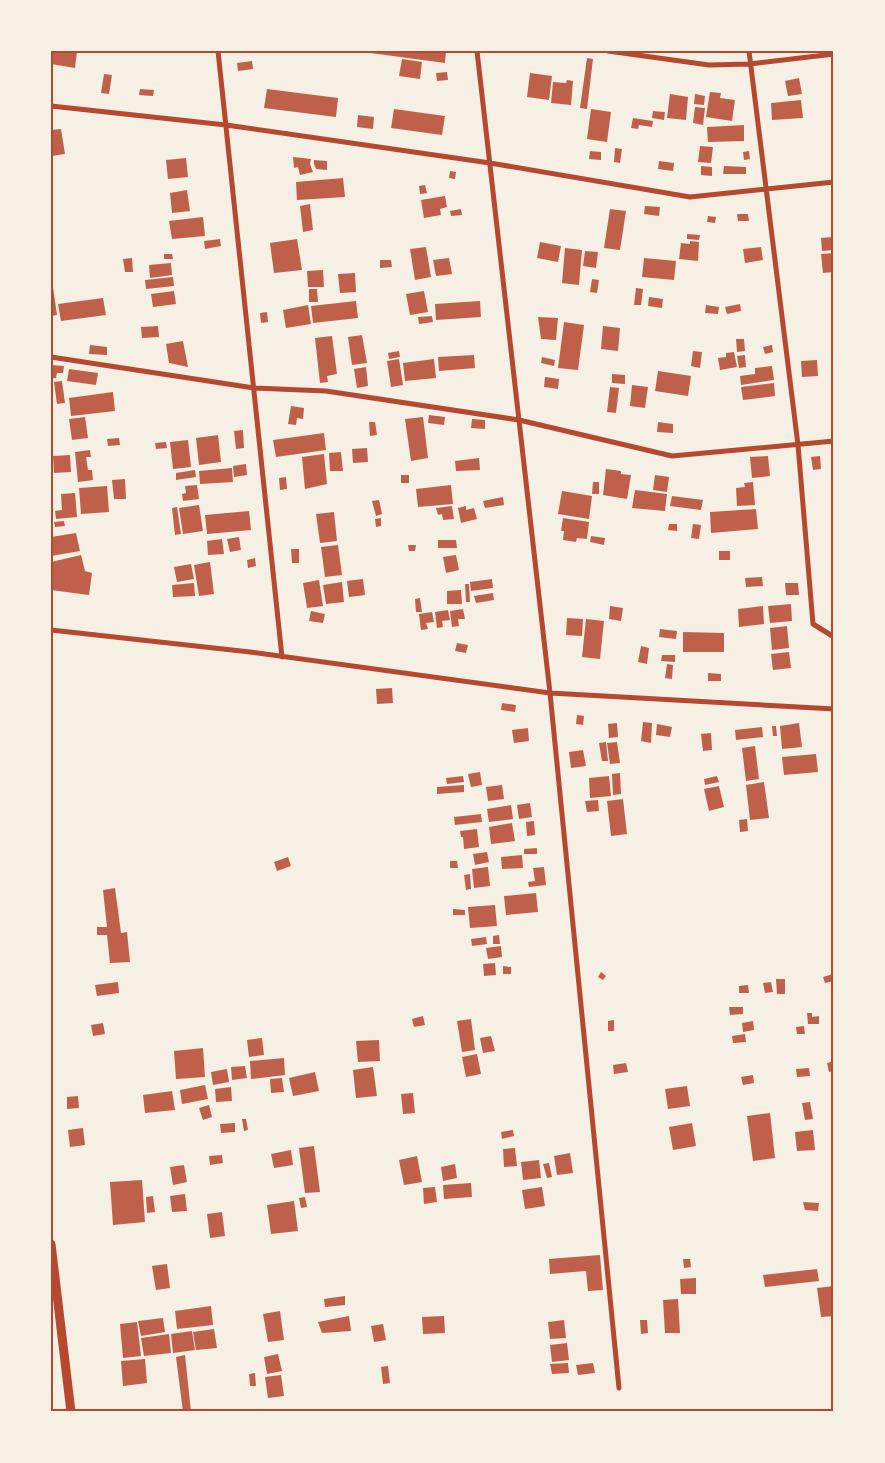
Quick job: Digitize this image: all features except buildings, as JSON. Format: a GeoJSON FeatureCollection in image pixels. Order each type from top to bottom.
{"type":"FeatureCollection","features":[{"type":"Feature","properties":{"kind":"main road"},"geometry":{"type":"LineString","coordinates":[[51,1244],[71,1412]]}},
{"type":"Feature","properties":{"kind":"street"},"geometry":{"type":"LineString","coordinates":[[219,51],[282,657]]}},
{"type":"Feature","properties":{"kind":"street"},"geometry":{"type":"LineString","coordinates":[[477,51],[550,693],[619,1388]]}},
{"type":"Feature","properties":{"kind":"street"},"geometry":{"type":"LineString","coordinates":[[608,51],[709,65],[750,64],[834,54]]}},
{"type":"Feature","properties":{"kind":"street"},"geometry":{"type":"LineString","coordinates":[[749,51],[798,445],[813,624],[834,637]]}},
{"type":"Feature","properties":{"kind":"street"},"geometry":{"type":"LineString","coordinates":[[51,106],[226,125],[490,163],[690,197],[834,182]]}},
{"type":"Feature","properties":{"kind":"street"},"geometry":{"type":"LineString","coordinates":[[51,357],[254,388],[326,392],[519,420],[672,456],[834,441]]}},
{"type":"Feature","properties":{"kind":"street"},"geometry":{"type":"LineString","coordinates":[[51,630],[282,657],[550,693],[834,709]]}}]}
